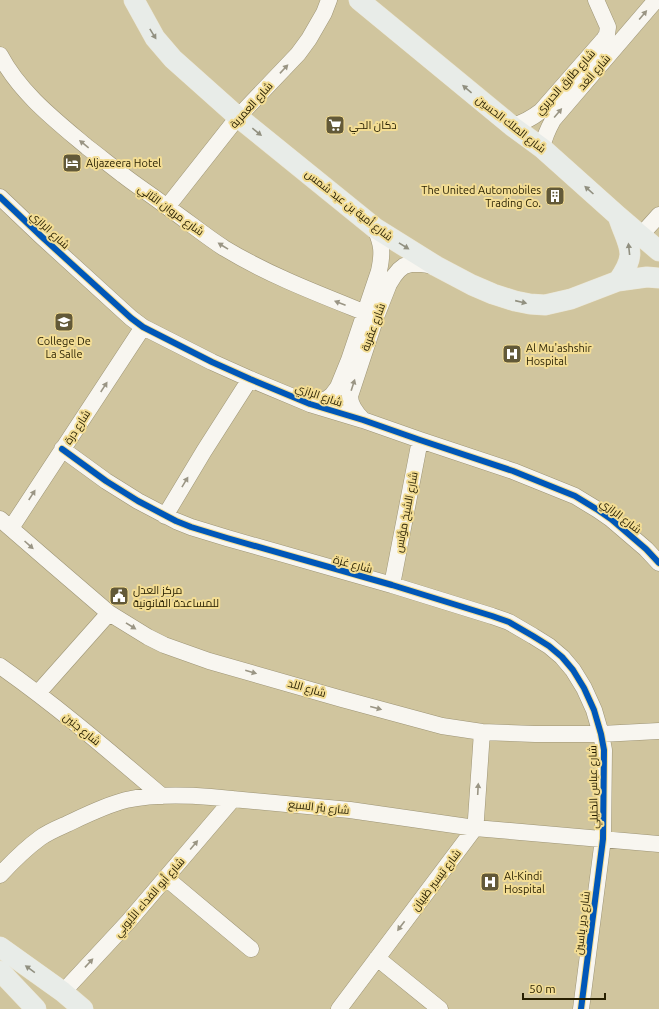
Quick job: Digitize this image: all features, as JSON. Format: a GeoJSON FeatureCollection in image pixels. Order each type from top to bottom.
{"type":"FeatureCollection","features":[{"type":"Feature","properties":{"kind":"main road","name":"شارع أمية بن عبد شمس"},"geometry":{"type":"LineString","coordinates":[[134,0],[155,38],[173,59],[238,117],[375,228],[436,266],[493,294],[530,304],[545,305],[557,303],[618,281]]}},
{"type":"Feature","properties":{"kind":"main road","name":"شارع الملك الحسين"},"geometry":{"type":"LineString","coordinates":[[359,0],[512,126],[542,148],[659,251]]}},
{"type":"Feature","properties":{"kind":"main road"},"geometry":{"type":"LineString","coordinates":[[618,216],[629,243],[630,252],[628,266],[618,281]]}},
{"type":"Feature","properties":{"kind":"main road"},"geometry":{"type":"LineString","coordinates":[[618,281],[647,277],[659,278]]}},
{"type":"Feature","properties":{"kind":"main road"},"geometry":{"type":"LineString","coordinates":[[0,947],[83,1009]]}},
{"type":"Feature","properties":{"kind":"main road"},"geometry":{"type":"LineString","coordinates":[[0,971],[36,1009]]}},
{"type":"Feature","properties":{"kind":"main road"},"geometry":{"type":"LineString","coordinates":[[39,1009],[44,996],[53,992],[62,992]]}},
{"type":"Feature","properties":{"kind":"street","name":"شارع العمرية"},"geometry":{"type":"LineString","coordinates":[[167,207],[238,117],[298,54],[309,39],[324,13],[329,0]]}},
{"type":"Feature","properties":{"kind":"street"},"geometry":{"type":"LineString","coordinates":[[596,0],[608,27],[625,36]]}},
{"type":"Feature","properties":{"kind":"street","name":"شارع الغد"},"geometry":{"type":"LineString","coordinates":[[542,148],[546,134],[553,120],[656,0]]}},
{"type":"Feature","properties":{"kind":"street","name":"شارع طارق الحريري"},"geometry":{"type":"LineString","coordinates":[[512,126],[522,123],[532,117],[549,103],[604,39],[607,34],[608,27]]}},
{"type":"Feature","properties":{"kind":"street","name":"شارع مروان الثاني"},"geometry":{"type":"LineString","coordinates":[[0,55],[25,91],[42,109],[121,174],[201,232],[234,253],[277,276],[370,315]]}},
{"type":"Feature","properties":{"kind":"street","name":"شارع الرازي"},"geometry":{"type":"LineString","coordinates":[[0,197],[69,262],[143,327],[212,362],[310,404],[363,420],[513,471],[584,500],[611,519],[646,549],[659,563]]}},
{"type":"Feature","properties":{"kind":"street"},"geometry":{"type":"LineString","coordinates":[[640,235],[659,215]]}},
{"type":"Feature","properties":{"kind":"street","name":"شارع عقربة"},"geometry":{"type":"LineString","coordinates":[[363,420],[355,411],[350,402],[350,396],[370,315],[382,255],[380,240],[375,228]]}},
{"type":"Feature","properties":{"kind":"street","name":"شارع عقربة"},"geometry":{"type":"LineString","coordinates":[[310,404],[332,396],[338,387],[370,315],[399,270],[404,266],[411,264],[436,266]]}},
{"type":"Feature","properties":{"kind":"street","name":"شارع درة"},"geometry":{"type":"LineString","coordinates":[[5,523],[62,449],[143,327]]}},
{"type":"Feature","properties":{"kind":"street"},"geometry":{"type":"LineString","coordinates":[[165,516],[250,379]]}},
{"type":"Feature","properties":{"kind":"street","name":"شارع الشيخ مؤنس"},"geometry":{"type":"LineString","coordinates":[[392,585],[420,440]]}},
{"type":"Feature","properties":{"kind":"street","name":"شارع غزة"},"geometry":{"type":"LineString","coordinates":[[62,449],[106,481],[138,501],[165,516],[191,527],[392,585],[509,622],[549,646],[562,657],[573,670],[584,688],[594,710],[601,734]]}},
{"type":"Feature","properties":{"kind":"street","name":"شارع اللد"},"geometry":{"type":"LineString","coordinates":[[5,523],[109,613],[164,645],[209,661],[442,726],[482,732],[535,734],[601,734],[659,731]]}},
{"type":"Feature","properties":{"kind":"street"},"geometry":{"type":"LineString","coordinates":[[38,693],[109,613]]}},
{"type":"Feature","properties":{"kind":"street","name":"شارع جنين"},"geometry":{"type":"LineString","coordinates":[[0,666],[38,693],[116,756],[162,796]]}},
{"type":"Feature","properties":{"kind":"street"},"geometry":{"type":"LineString","coordinates":[[475,828],[482,732]]}},
{"type":"Feature","properties":{"kind":"street","name":"شارع عباس الخليلي"},"geometry":{"type":"LineString","coordinates":[[601,734],[604,750],[603,840]]}},
{"type":"Feature","properties":{"kind":"street","name":"شارع بئر السبع"},"geometry":{"type":"LineString","coordinates":[[0,875],[11,863],[41,838],[63,826],[105,807],[127,800],[162,796],[195,796],[350,810],[475,828],[659,844]]}},
{"type":"Feature","properties":{"kind":"street","name":"شارع أبو الفداء الأيوبي"},"geometry":{"type":"LineString","coordinates":[[62,992],[128,922],[233,799]]}},
{"type":"Feature","properties":{"kind":"street","name":"شارع تيسير ظبيان"},"geometry":{"type":"LineString","coordinates":[[339,1009],[475,828]]}},
{"type":"Feature","properties":{"kind":"street","name":"شارع دير ياسين"},"geometry":{"type":"LineString","coordinates":[[581,1009],[603,840]]}},
{"type":"Feature","properties":{"kind":"street"},"geometry":{"type":"LineString","coordinates":[[166,878],[251,948]]}},
{"type":"Feature","properties":{"kind":"street"},"geometry":{"type":"LineString","coordinates":[[377,958],[440,1009]]}},
{"type":"Feature","properties":{"kind":"cycle path"},"geometry":{"type":"LineString","coordinates":[[0,197],[131,318],[143,327],[212,362],[310,404],[363,420],[513,471],[575,496],[611,519],[646,549],[659,563]]}},
{"type":"Feature","properties":{"kind":"cycle path"},"geometry":{"type":"LineString","coordinates":[[62,449],[106,481],[138,501],[176,521],[227,538],[392,585],[492,616],[509,622],[533,636],[549,646],[562,657],[573,670],[584,688],[594,710],[604,750],[603,839],[581,1009]]}},
{"type":"Feature","properties":{"kind":"place","name":"دكان الحي"},"geometry":{"type":"Point","coordinates":[335,125]}},
{"type":"Feature","properties":{"kind":"place","name":"Aljazeera Hotel"},"geometry":{"type":"Point","coordinates":[72,163]}},
{"type":"Feature","properties":{"kind":"place","name":"The United Automobiles Trading Co."},"geometry":{"type":"Point","coordinates":[555,196]}},
{"type":"Feature","properties":{"kind":"place","name":"College De La Salle"},"geometry":{"type":"Point","coordinates":[64,322]}},
{"type":"Feature","properties":{"kind":"place","name":"Al Mu'ashshir Hospital"},"geometry":{"type":"Point","coordinates":[512,354]}},
{"type":"Feature","properties":{"kind":"place","name":"مركز العدل للمساعدة القانونية"},"geometry":{"type":"Point","coordinates":[119,596]}},
{"type":"Feature","properties":{"kind":"place","name":"Al-Kindi Hospital"},"geometry":{"type":"Point","coordinates":[490,882]}}]}
